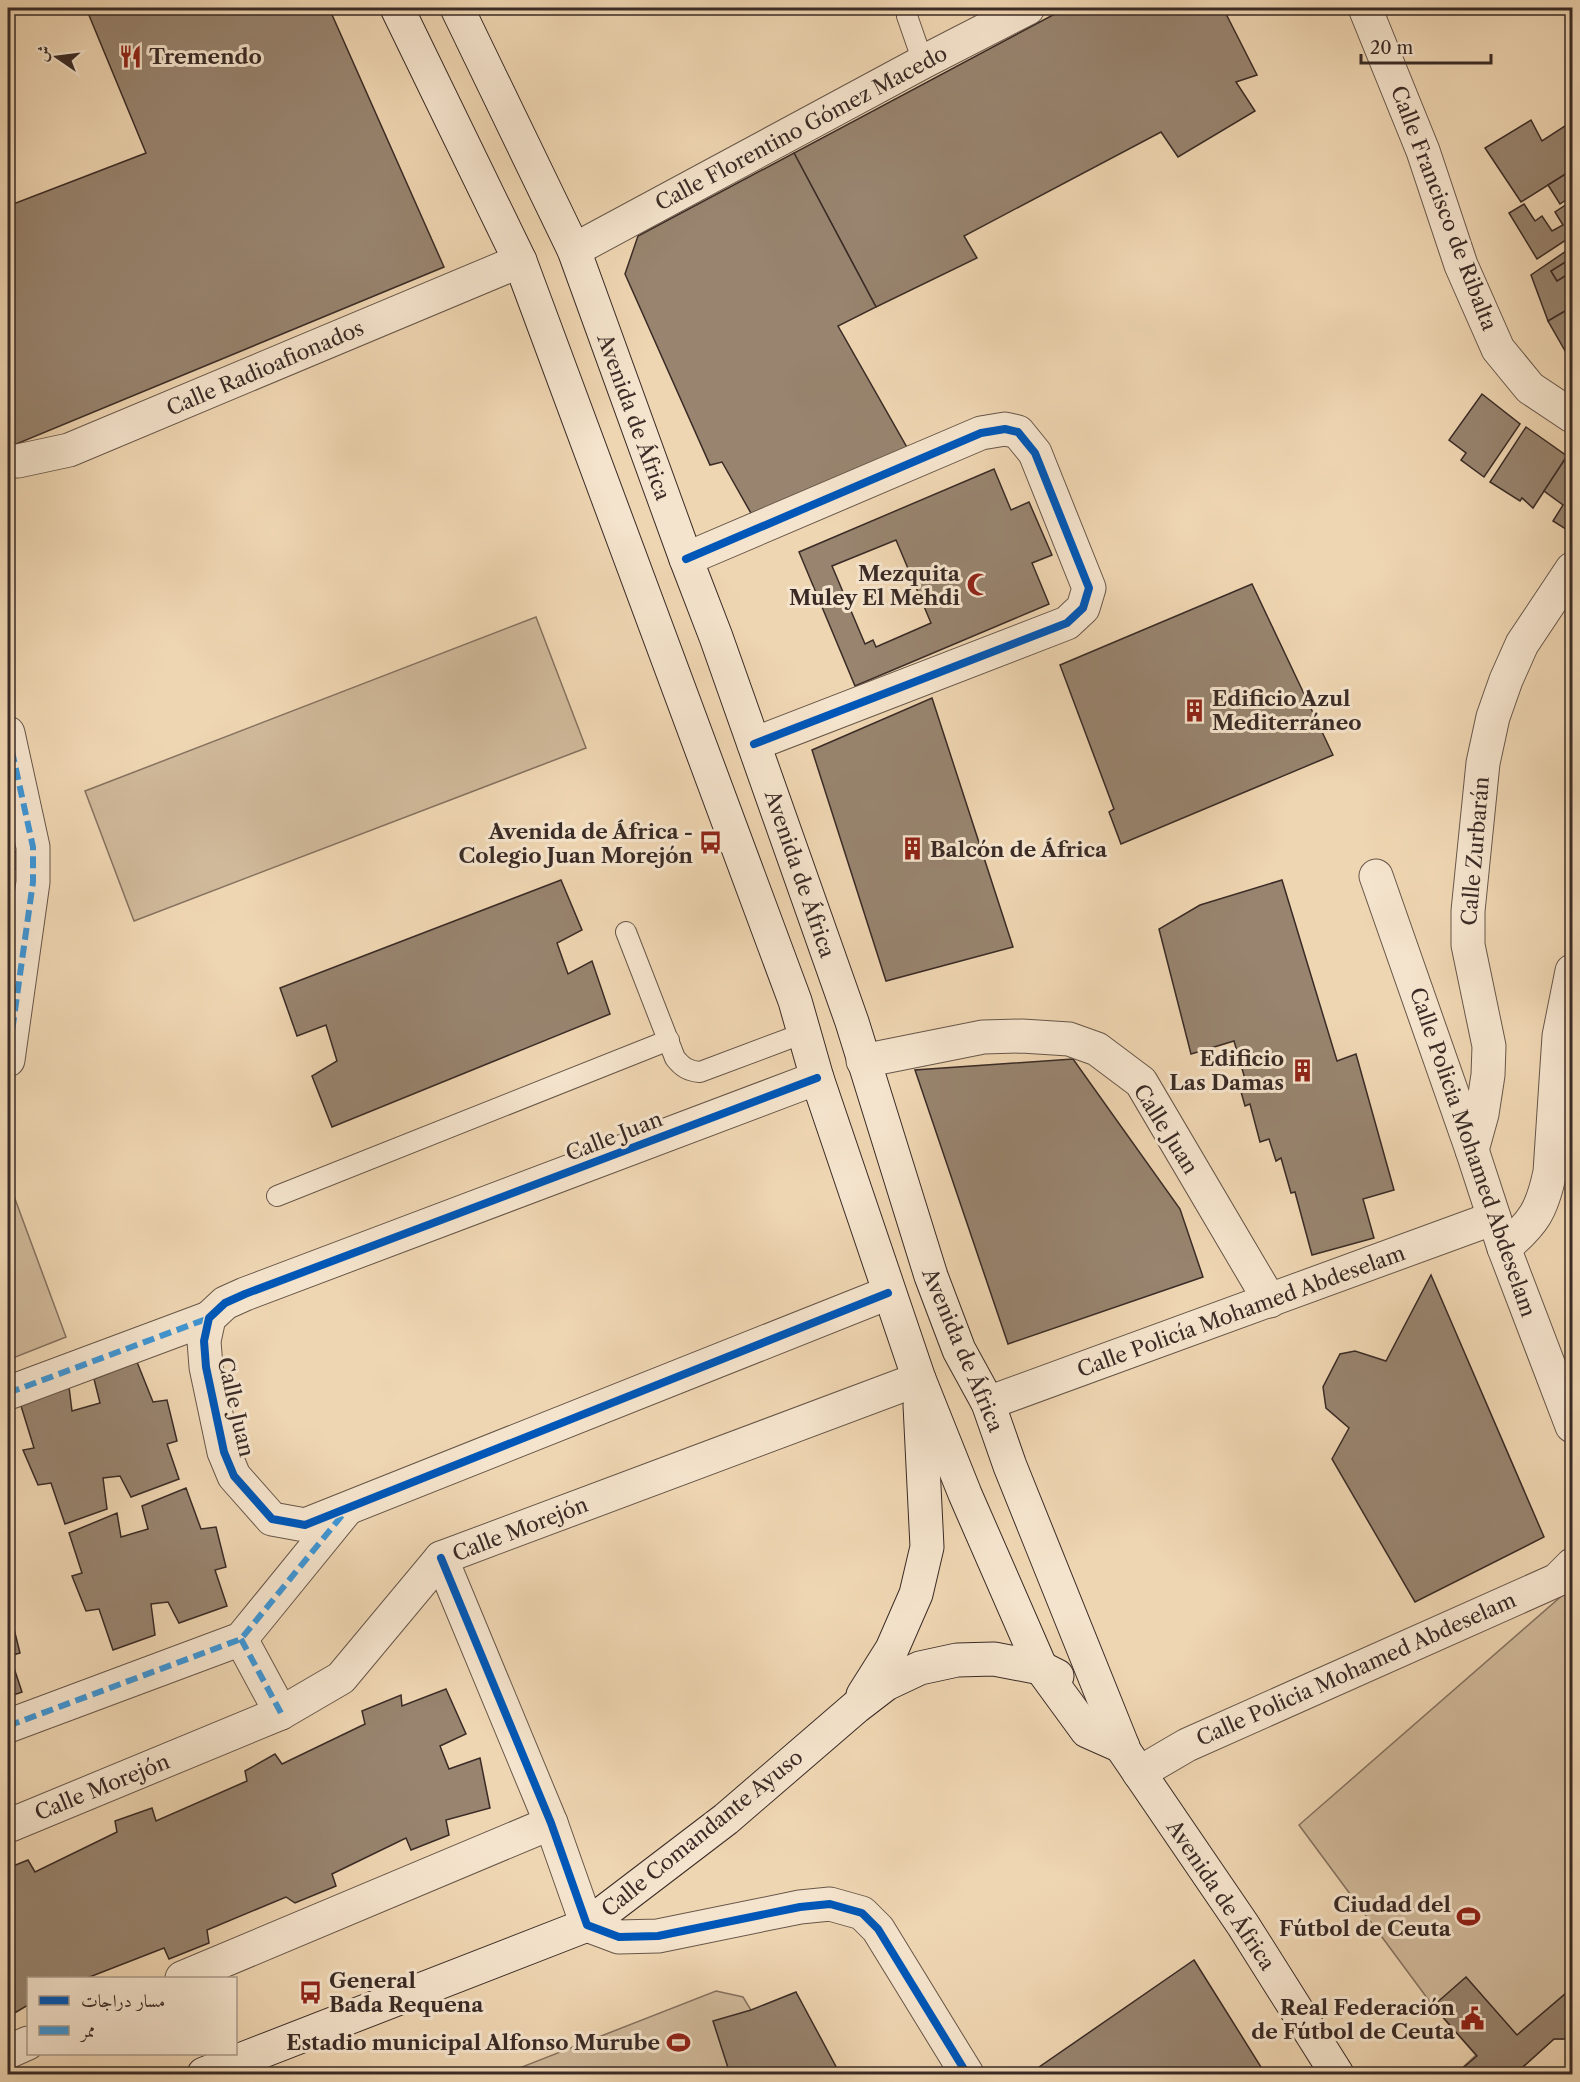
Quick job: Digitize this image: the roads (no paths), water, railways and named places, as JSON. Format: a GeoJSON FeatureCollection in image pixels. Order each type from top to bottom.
{"type":"FeatureCollection","features":[{"type":"Feature","properties":{"kind":"street"},"geometry":{"type":"LineString","coordinates":[[397,8],[520,261],[795,1001],[817,1078],[919,1379],[965,1494],[1041,1668]]}},
{"type":"Feature","properties":{"kind":"street","name":"Avenida de África"},"geometry":{"type":"LineString","coordinates":[[457,8],[574,250],[754,744],[852,1022],[931,1276],[960,1350],[988,1403],[1014,1477],[1131,1760]]}},
{"type":"Feature","properties":{"kind":"street","name":"Calle Florentino Gómez Macedo"},"geometry":{"type":"LineString","coordinates":[[574,250],[1028,8]]}},
{"type":"Feature","properties":{"kind":"street","name":"Calle Francisco de Ribalta"},"geometry":{"type":"LineString","coordinates":[[1365,8],[1424,151],[1461,265],[1498,349],[1530,388],[1572,416]]}},
{"type":"Feature","properties":{"kind":"street","name":"Calle Radioafionados"},"geometry":{"type":"LineString","coordinates":[[8,461],[18,462],[69,450],[520,261]]}},
{"type":"Feature","properties":{"kind":"street"},"geometry":{"type":"LineString","coordinates":[[686,559],[981,433],[1005,429],[1018,432],[1035,453],[1089,588],[1083,608],[1067,623],[754,744]]}},
{"type":"Feature","properties":{"kind":"street","name":"Calle Zurbarán"},"geometry":{"type":"LineString","coordinates":[[1472,1150],[1482,1114],[1488,1075],[1489,1046],[1468,945],[1468,911],[1483,763],[1493,717],[1522,644],[1572,569]]}},
{"type":"Feature","properties":{"kind":"street"},"geometry":{"type":"LineString","coordinates":[[8,733],[33,847],[33,882],[8,1060]]}},
{"type":"Feature","properties":{"kind":"street","name":"Calle Policia Mohamed Abdeselam"},"geometry":{"type":"LineString","coordinates":[[1376,876],[1499,1233],[1572,1426]]}},
{"type":"Feature","properties":{"kind":"street","name":"Calle Policía Mohamed Abdeselam"},"geometry":{"type":"LineString","coordinates":[[988,1403],[1270,1301],[1499,1233],[1526,1231],[1538,1212],[1546,1192],[1550,1172],[1564,1080],[1559,1036],[1572,971]]}},
{"type":"Feature","properties":{"kind":"street","name":"Calle Juan"},"geometry":{"type":"LineString","coordinates":[[863,1061],[983,1037],[1022,1036],[1069,1039],[1097,1049],[1141,1082],[1270,1301]]}},
{"type":"Feature","properties":{"kind":"street","name":"Calle Juan"},"geometry":{"type":"LineString","coordinates":[[817,1078],[225,1303],[209,1318],[204,1341],[206,1367],[224,1452],[234,1476],[272,1519],[305,1525],[888,1293]]}},
{"type":"Feature","properties":{"kind":"street"},"geometry":{"type":"LineString","coordinates":[[8,1393],[209,1318]]}},
{"type":"Feature","properties":{"kind":"street","name":"Calle Morejón"},"geometry":{"type":"LineString","coordinates":[[8,1826],[281,1713],[341,1678],[441,1558],[919,1379]]}},
{"type":"Feature","properties":{"kind":"street","name":"Calle Comandante Ayuso"},"geometry":{"type":"LineString","coordinates":[[856,1707],[892,1649],[916,1594],[927,1547],[919,1379]]}},
{"type":"Feature","properties":{"kind":"street"},"geometry":{"type":"LineString","coordinates":[[8,1726],[241,1639],[347,1508]]}},
{"type":"Feature","properties":{"kind":"street"},"geometry":{"type":"LineString","coordinates":[[441,1558],[551,1823],[587,1925],[619,1938],[658,1936],[800,1907],[830,1904],[862,1913],[878,1929],[967,2074]]}},
{"type":"Feature","properties":{"kind":"street","name":"Calle Policia Mohamed Abdeselam"},"geometry":{"type":"LineString","coordinates":[[1131,1760],[1187,1745],[1557,1580],[1572,1565]]}},
{"type":"Feature","properties":{"kind":"street"},"geometry":{"type":"LineString","coordinates":[[241,1639],[281,1713]]}},
{"type":"Feature","properties":{"kind":"street","name":"Calle Comandante Ayuso"},"geometry":{"type":"LineString","coordinates":[[204,2074],[587,1925],[726,1819],[886,1684],[920,1668],[957,1660],[994,1659],[1041,1668]]}},
{"type":"Feature","properties":{"kind":"street","name":"Avenida de África"},"geometry":{"type":"LineString","coordinates":[[1041,1668],[1084,1689],[1243,1925],[1337,2074]]}},
{"type":"Feature","properties":{"kind":"street"},"geometry":{"type":"LineString","coordinates":[[184,1977],[551,1823]]}},
{"type":"Feature","properties":{"kind":"street"},"geometry":{"type":"LineString","coordinates":[[8,2052],[27,2043]]}},
{"type":"Feature","properties":{"kind":"lane"},"geometry":{"type":"LineString","coordinates":[[907,8],[907,16],[923,62]]}},
{"type":"Feature","properties":{"kind":"lane"},"geometry":{"type":"LineString","coordinates":[[626,932],[675,1058],[682,1066],[700,1072],[804,1033]]}},
{"type":"Feature","properties":{"kind":"lane"},"geometry":{"type":"LineString","coordinates":[[277,1196],[669,1040]]}},
{"type":"Feature","properties":{"kind":"place","name":"Tremendo"},"geometry":{"type":"Point","coordinates":[131,56]}},
{"type":"Feature","properties":{"kind":"place","name":"Mezquita Muley El Mehdi"},"geometry":{"type":"Point","coordinates":[978,585]}},
{"type":"Feature","properties":{"kind":"place","name":"Edificio Azul Mediterráneo"},"geometry":{"type":"Point","coordinates":[1194,710]}},
{"type":"Feature","properties":{"kind":"place","name":"Avenida de África - Colegio Juan Morejón"},"geometry":{"type":"Point","coordinates":[711,843]}},
{"type":"Feature","properties":{"kind":"place","name":"Balcón de África"},"geometry":{"type":"Point","coordinates":[912,849]}},
{"type":"Feature","properties":{"kind":"place","name":"Edificio Las Damas"},"geometry":{"type":"Point","coordinates":[1302,1070]}},
{"type":"Feature","properties":{"kind":"place","name":"Ciudad del Fútbol de Ceuta"},"geometry":{"type":"Point","coordinates":[1469,1916]}},
{"type":"Feature","properties":{"kind":"place","name":"General Bada Requena"},"geometry":{"type":"Point","coordinates":[311,1992]}},
{"type":"Feature","properties":{"kind":"place","name":"Real Federación de Fútbol de Ceuta"},"geometry":{"type":"Point","coordinates":[1473,2019]}},
{"type":"Feature","properties":{"kind":"place","name":"Estadio municipal Alfonso Murube"},"geometry":{"type":"Point","coordinates":[678,2042]}}]}
